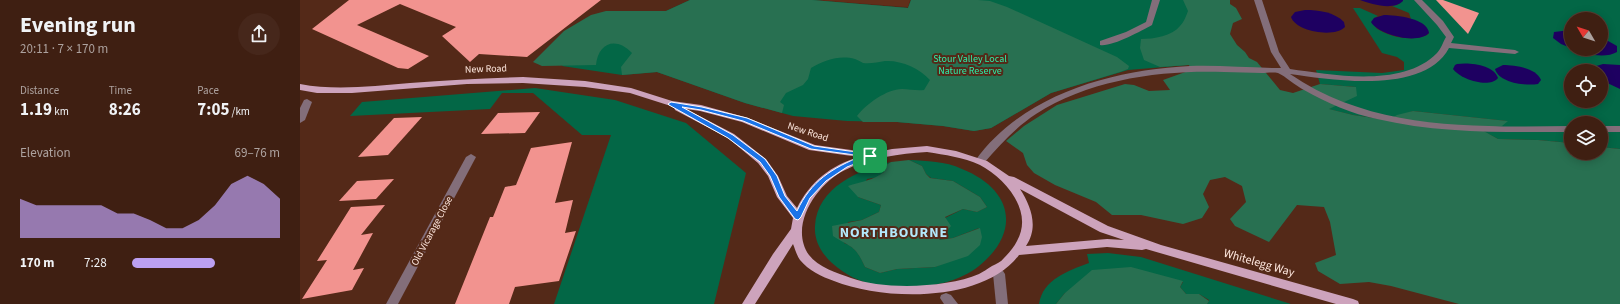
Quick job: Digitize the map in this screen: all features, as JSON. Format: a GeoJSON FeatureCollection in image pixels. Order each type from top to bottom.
{"type":"FeatureCollection","features":[{"type":"Feature","properties":{"kind":"main road","name":"New Road"},"geometry":{"type":"LineString","coordinates":[[300,87],[317,90],[352,90],[467,81],[523,80],[585,84],[624,90],[671,104],[702,108],[745,120],[813,148],[870,156]]}},
{"type":"Feature","properties":{"kind":"main road","name":"New Road"},"geometry":{"type":"LineString","coordinates":[[671,104],[731,136],[762,161],[773,176],[782,197],[798,217]]}},
{"type":"Feature","properties":{"kind":"main road"},"geometry":{"type":"LineString","coordinates":[[868,298],[848,292],[826,281],[809,265],[799,248],[796,231],[798,217],[807,197],[823,179],[845,166],[870,156],[898,150],[927,149],[955,153],[980,161],[1002,174],[1017,190],[1026,209],[1027,230],[1019,251],[999,274],[966,292],[936,301]]}},
{"type":"Feature","properties":{"kind":"main road","name":"Whitelegg Way"},"geometry":{"type":"LineString","coordinates":[[1002,174],[1104,229],[1158,248],[1353,304]]}},
{"type":"Feature","properties":{"kind":"main road"},"geometry":{"type":"LineString","coordinates":[[748,304],[777,257],[796,231]]}},
{"type":"Feature","properties":{"kind":"main road","name":"Whitelegg Way"},"geometry":{"type":"LineString","coordinates":[[1019,251],[1107,243],[1158,248]]}},
{"type":"Feature","properties":{"kind":"street"},"geometry":{"type":"LineString","coordinates":[[1103,43],[1129,34],[1149,23],[1156,0]]}},
{"type":"Feature","properties":{"kind":"street"},"geometry":{"type":"LineString","coordinates":[[1258,0],[1275,52],[1283,71],[1316,94],[1374,116],[1409,123],[1447,127],[1564,129]]}},
{"type":"Feature","properties":{"kind":"street"},"geometry":{"type":"LineString","coordinates":[[980,161],[998,141],[1041,108],[1078,91],[1144,74],[1191,69],[1283,71],[1347,78],[1391,77],[1412,74],[1441,54],[1450,37],[1440,23],[1418,0]]}},
{"type":"Feature","properties":{"kind":"street"},"geometry":{"type":"LineString","coordinates":[[1446,45],[1515,52]]}},
{"type":"Feature","properties":{"kind":"street"},"geometry":{"type":"LineString","coordinates":[[300,120],[308,102]]}},
{"type":"Feature","properties":{"kind":"street"},"geometry":{"type":"LineString","coordinates":[[1608,129],[1620,129]]}},
{"type":"Feature","properties":{"kind":"street","name":"Old Vicarage Close"},"geometry":{"type":"LineString","coordinates":[[392,304],[471,157]]}},
{"type":"Feature","properties":{"kind":"street"},"geometry":{"type":"LineString","coordinates":[[999,274],[1002,304]]}},
{"type":"Feature","properties":{"kind":"shaded area"},"geometry":{"type":"Polygon","coordinates":[[[816,0],[910,0],[908,7],[816,0]]]}},
{"type":"Feature","properties":{"kind":"shaded area"},"geometry":{"type":"Polygon","coordinates":[[[1360,0],[1403,1],[1394,6],[1382,6],[1360,0]]]}},
{"type":"Feature","properties":{"kind":"shaded area"},"geometry":{"type":"Polygon","coordinates":[[[1316,10],[1336,16],[1344,22],[1345,27],[1340,30],[1325,33],[1308,30],[1294,22],[1291,17],[1295,12],[1316,10]]]}},
{"type":"Feature","properties":{"kind":"shaded area"},"geometry":{"type":"Polygon","coordinates":[[[1384,15],[1410,18],[1423,24],[1429,33],[1424,37],[1408,38],[1398,37],[1381,31],[1371,22],[1374,18],[1384,15]]]}},
{"type":"Feature","properties":{"kind":"shaded area"},"geometry":{"type":"Polygon","coordinates":[[[1564,31],[1564,45],[1553,38],[1554,32],[1564,31]]]}},
{"type":"Feature","properties":{"kind":"shaded area"},"geometry":{"type":"Polygon","coordinates":[[[1608,41],[1617,46],[1617,52],[1608,55],[1608,41]]]}},
{"type":"Feature","properties":{"kind":"shaded area"},"geometry":{"type":"Polygon","coordinates":[[[1457,64],[1475,64],[1487,67],[1496,74],[1498,78],[1488,83],[1468,79],[1453,69],[1457,64]]]}},
{"type":"Feature","properties":{"kind":"shaded area"},"geometry":{"type":"Polygon","coordinates":[[[1608,64],[1620,65],[1620,89],[1608,83],[1608,64]]]}},
{"type":"Feature","properties":{"kind":"shaded area"},"geometry":{"type":"Polygon","coordinates":[[[1503,65],[1525,68],[1535,73],[1541,80],[1538,84],[1533,85],[1520,84],[1507,80],[1497,74],[1495,69],[1503,65]]]}},
{"type":"Feature","properties":{"kind":"green space","name":"Stour Valley Local Nature Reserve"},"geometry":{"type":"Polygon","coordinates":[[[690,0],[812,0],[908,8],[911,0],[1215,0],[1188,65],[1128,70],[1051,93],[991,128],[974,131],[943,126],[897,122],[847,121],[793,116],[745,103],[657,72],[622,75],[562,66],[606,11],[666,11],[690,0]]]}},
{"type":"Feature","properties":{"kind":"green space","name":"Stour Valley Local Nature Reserve"},"geometry":{"type":"Polygon","coordinates":[[[690,0],[812,0],[908,8],[911,0],[990,1],[1007,7],[1117,57],[1129,66],[1128,69],[1120,72],[1051,93],[991,128],[974,131],[943,126],[897,122],[863,122],[857,116],[877,98],[896,90],[924,90],[930,80],[915,68],[903,63],[891,61],[863,63],[855,59],[838,58],[811,68],[808,79],[803,85],[786,93],[780,102],[784,105],[782,113],[745,103],[657,72],[622,75],[621,67],[632,53],[620,45],[609,44],[604,47],[597,57],[596,65],[542,66],[533,62],[564,31],[591,15],[606,11],[666,11],[690,0]]]}},
{"type":"Feature","properties":{"kind":"green space"},"geometry":{"type":"Polygon","coordinates":[[[1183,0],[1230,0],[1230,4],[1236,8],[1242,19],[1233,23],[1230,34],[1237,45],[1249,58],[1257,62],[1280,90],[1293,93],[1320,84],[1356,87],[1357,96],[1329,109],[1353,115],[1388,120],[1397,115],[1413,111],[1508,121],[1502,126],[1480,129],[1498,139],[1564,142],[1564,160],[1608,160],[1608,148],[1620,149],[1620,304],[1459,304],[1391,286],[1369,282],[1340,284],[1318,271],[1315,263],[1336,255],[1330,222],[1324,207],[1297,205],[1269,242],[1235,226],[1230,219],[1246,202],[1242,186],[1225,177],[1210,180],[1203,194],[1209,207],[1202,218],[1183,224],[1141,215],[1112,215],[1096,202],[1055,185],[1034,173],[1027,165],[1023,153],[1006,141],[1024,126],[1057,105],[1125,84],[1134,85],[1149,91],[1170,90],[1163,80],[1191,70],[1189,65],[1160,67],[1144,60],[1140,48],[1141,39],[1168,35],[1180,26],[1188,11],[1183,0]]]}},
{"type":"Feature","properties":{"kind":"green space"},"geometry":{"type":"Polygon","coordinates":[[[1403,0],[1620,0],[1620,149],[1608,148],[1608,116],[1564,116],[1564,142],[1498,139],[1479,129],[1507,121],[1413,111],[1388,120],[1353,115],[1328,109],[1342,102],[1356,87],[1320,84],[1316,70],[1382,73],[1404,70],[1404,62],[1397,57],[1382,53],[1353,8],[1360,8],[1378,16],[1374,18],[1376,28],[1394,36],[1401,38],[1414,38],[1427,35],[1429,33],[1426,27],[1411,19],[1409,13],[1392,6],[1397,5],[1403,0]]]}},
{"type":"Feature","properties":{"kind":"green space"},"geometry":{"type":"Polygon","coordinates":[[[535,88],[615,100],[686,123],[746,173],[714,304],[554,304],[611,135],[582,135],[533,93],[502,93],[490,109],[350,116],[362,102],[535,88]]]}},
{"type":"Feature","properties":{"kind":"green space"},"geometry":{"type":"Polygon","coordinates":[[[909,160],[936,162],[956,166],[979,177],[992,188],[1001,199],[1005,212],[1006,225],[1002,239],[993,253],[979,266],[971,272],[944,283],[905,287],[880,286],[859,280],[842,271],[832,263],[819,246],[815,231],[818,212],[823,201],[831,191],[853,175],[891,162],[883,167],[884,172],[878,177],[867,179],[858,197],[881,205],[879,212],[862,220],[848,222],[844,243],[855,249],[865,267],[880,273],[897,269],[935,267],[949,261],[979,228],[953,238],[939,240],[948,230],[945,218],[963,209],[977,212],[987,207],[980,197],[953,181],[931,178],[926,174],[922,166],[909,160]]]}},
{"type":"Feature","properties":{"kind":"green space"},"geometry":{"type":"Polygon","coordinates":[[[909,160],[922,166],[930,178],[953,181],[980,197],[987,207],[977,212],[963,209],[945,217],[951,226],[939,240],[953,238],[980,228],[982,237],[980,245],[968,256],[935,267],[897,269],[880,273],[865,267],[862,260],[849,245],[833,236],[832,226],[862,220],[879,212],[881,205],[858,197],[848,186],[880,175],[884,172],[883,167],[891,162],[909,160]]]}},
{"type":"Feature","properties":{"kind":"green space"},"geometry":{"type":"Polygon","coordinates":[[[1108,253],[1141,257],[1291,304],[1207,304],[1209,300],[1199,294],[1186,294],[1180,287],[1183,282],[1065,293],[1056,304],[1039,304],[1041,295],[1051,282],[1073,269],[1089,263],[1087,254],[1108,253]]]}},
{"type":"Feature","properties":{"kind":"green space"},"geometry":{"type":"Polygon","coordinates":[[[1131,267],[1183,281],[1180,287],[1186,294],[1199,294],[1209,301],[1207,304],[1056,304],[1065,293],[1092,270],[1131,267]]]}},
{"type":"Feature","properties":{"kind":"building"},"geometry":{"type":"Polygon","coordinates":[[[349,0],[601,0],[527,57],[479,54],[470,62],[442,36],[456,27],[400,4],[357,25],[429,56],[408,69],[398,68],[312,29],[349,0]]]}},
{"type":"Feature","properties":{"kind":"building"},"geometry":{"type":"Polygon","coordinates":[[[1436,0],[1443,0],[1479,13],[1468,34],[1436,0]]]}},
{"type":"Feature","properties":{"kind":"building"},"geometry":{"type":"Polygon","coordinates":[[[540,112],[525,133],[481,134],[498,113],[540,112]]]}},
{"type":"Feature","properties":{"kind":"building"},"geometry":{"type":"Polygon","coordinates":[[[422,117],[388,155],[358,157],[394,118],[422,117]]]}},
{"type":"Feature","properties":{"kind":"building"},"geometry":{"type":"Polygon","coordinates":[[[572,142],[555,203],[573,200],[565,233],[576,231],[559,281],[515,287],[509,304],[455,304],[490,217],[493,217],[505,187],[516,185],[531,148],[572,142]]]}},
{"type":"Feature","properties":{"kind":"building"},"geometry":{"type":"Polygon","coordinates":[[[394,179],[376,199],[339,201],[357,181],[394,179]]]}},
{"type":"Feature","properties":{"kind":"building"},"geometry":{"type":"Polygon","coordinates":[[[385,205],[361,235],[373,233],[353,270],[364,268],[352,290],[302,299],[327,260],[317,261],[351,207],[385,205]]]}},
{"type":"Feature","properties":{"kind":"district","name":"NORTHBOURNE"},"geometry":{"type":"Point","coordinates":[894,233]}},
{"type":"Feature","properties":{"kind":"route"},"geometry":{"type":"LineString","coordinates":[[671,104],[702,108],[745,120],[813,148],[824,151],[870,156],[845,166],[823,179],[807,197],[798,217],[782,197],[773,176],[762,161],[731,136],[671,104]]}}]}
